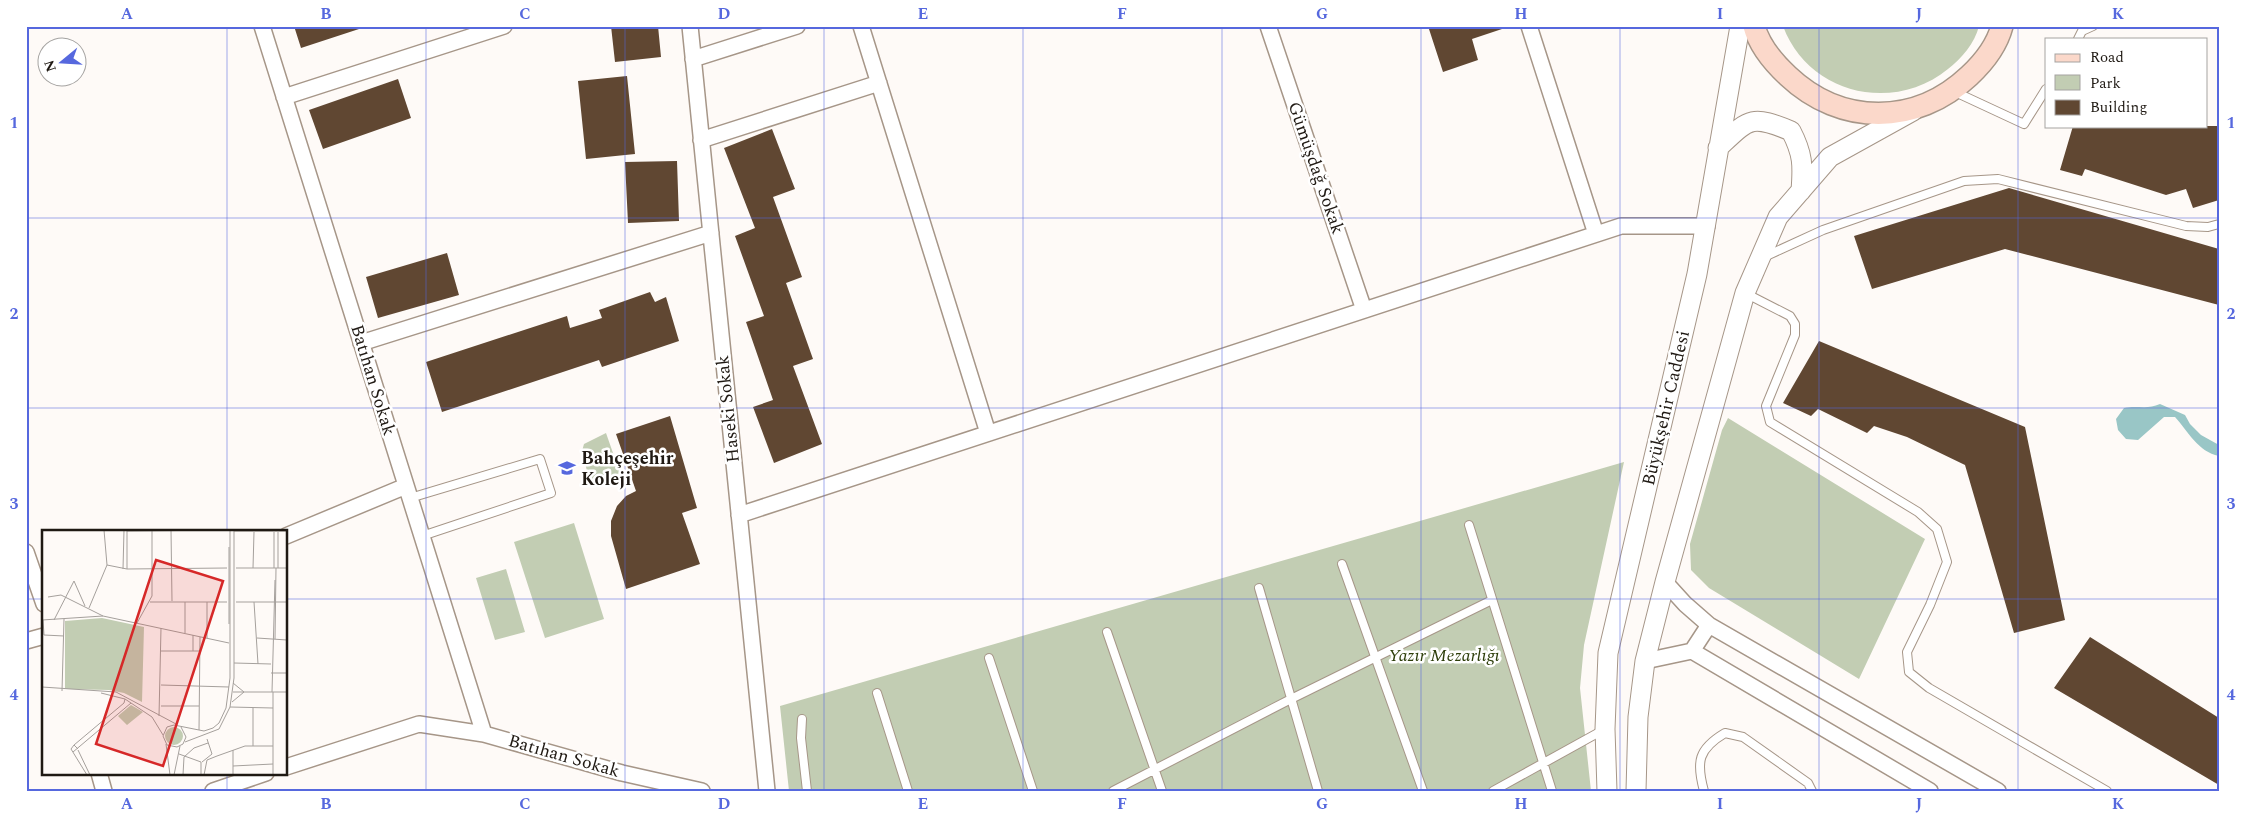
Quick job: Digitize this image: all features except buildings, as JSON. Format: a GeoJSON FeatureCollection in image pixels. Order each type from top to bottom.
{"type":"FeatureCollection","features":[{"type":"Feature","properties":{"kind":"main road"},"geometry":{"type":"LineString","coordinates":[[1754,26],[1775,64],[1804,91],[1839,108],[1878,114],[1917,108],[1953,91],[1982,64],[1999,34],[2020,26]]}},
{"type":"Feature","properties":{"kind":"street","name":"Batıhan Sokak"},"geometry":{"type":"LineString","coordinates":[[262,26],[484,734]]}},
{"type":"Feature","properties":{"kind":"street"},"geometry":{"type":"LineString","coordinates":[[284,97],[504,26]]}},
{"type":"Feature","properties":{"kind":"street","name":"Haseki Sokak"},"geometry":{"type":"LineString","coordinates":[[690,26],[767,791]]}},
{"type":"Feature","properties":{"kind":"street"},"geometry":{"type":"LineString","coordinates":[[693,58],[797,26]]}},
{"type":"Feature","properties":{"kind":"street"},"geometry":{"type":"LineString","coordinates":[[861,26],[988,433]]}},
{"type":"Feature","properties":{"kind":"street","name":"Gümüşdağ Sokak"},"geometry":{"type":"LineString","coordinates":[[1268,26],[1364,310]]}},
{"type":"Feature","properties":{"kind":"street"},"geometry":{"type":"LineString","coordinates":[[1529,26],[1596,234]]}},
{"type":"Feature","properties":{"kind":"street","name":"Büyükşehir Caddesi"},"geometry":{"type":"LineString","coordinates":[[1607,791],[1605,729],[1608,653],[1707,226],[1718,148],[1740,26]]}},
{"type":"Feature","properties":{"kind":"street"},"geometry":{"type":"LineString","coordinates":[[701,140],[879,83]]}},
{"type":"Feature","properties":{"kind":"street"},"geometry":{"type":"LineString","coordinates":[[1636,791],[1638,717],[1645,661],[1665,582],[1746,293],[1778,217],[1830,157],[1917,108]]}},
{"type":"Feature","properties":{"kind":"street"},"geometry":{"type":"LineString","coordinates":[[1718,148],[1742,126],[1759,120],[1791,131],[1800,148],[1803,166],[1800,191]]}},
{"type":"Feature","properties":{"kind":"street"},"geometry":{"type":"LineString","coordinates":[[739,515],[1621,226],[1707,226]]}},
{"type":"Feature","properties":{"kind":"street"},"geometry":{"type":"LineString","coordinates":[[361,343],[711,233]]}},
{"type":"Feature","properties":{"kind":"street"},"geometry":{"type":"LineString","coordinates":[[288,535],[408,492]]}},
{"type":"Feature","properties":{"kind":"street"},"geometry":{"type":"LineString","coordinates":[[26,552],[42,598]]}},
{"type":"Feature","properties":{"kind":"street"},"geometry":{"type":"LineString","coordinates":[[1665,582],[1685,604],[1709,625],[1998,791]]}},
{"type":"Feature","properties":{"kind":"street"},"geometry":{"type":"LineString","coordinates":[[1692,651],[1709,625]]}},
{"type":"Feature","properties":{"kind":"street"},"geometry":{"type":"LineString","coordinates":[[26,641],[42,637]]}},
{"type":"Feature","properties":{"kind":"street"},"geometry":{"type":"LineString","coordinates":[[1645,661],[1692,651],[1930,791]]}},
{"type":"Feature","properties":{"kind":"street","name":"Batıhan Sokak"},"geometry":{"type":"LineString","coordinates":[[288,766],[418,724],[484,734],[622,773],[702,791]]}},
{"type":"Feature","properties":{"kind":"street"},"geometry":{"type":"LineString","coordinates":[[99,774],[104,791]]}},
{"type":"Feature","properties":{"kind":"street"},"geometry":{"type":"LineString","coordinates":[[212,791],[263,774]]}},
{"type":"Feature","properties":{"kind":"lane"},"geometry":{"type":"LineString","coordinates":[[2078,38],[2082,31],[2093,26]]}},
{"type":"Feature","properties":{"kind":"lane"},"geometry":{"type":"LineString","coordinates":[[1953,91],[2024,124],[2045,91]]}},
{"type":"Feature","properties":{"kind":"lane"},"geometry":{"type":"LineString","coordinates":[[1760,259],[1823,230],[1964,181],[1980,179],[1998,180],[2186,226],[2208,228],[2219,224]]}},
{"type":"Feature","properties":{"kind":"lane"},"geometry":{"type":"LineString","coordinates":[[1746,293],[1790,316],[1795,324],[1795,336],[1766,406],[1770,422],[1918,512],[1937,529],[1947,562],[1930,604],[1906,652],[1909,672],[1930,688],[2108,791]]}},
{"type":"Feature","properties":{"kind":"lane"},"geometry":{"type":"LineString","coordinates":[[408,492],[540,459],[551,493],[422,536]]}},
{"type":"Feature","properties":{"kind":"lane"},"geometry":{"type":"LineString","coordinates":[[1469,526],[1552,791]]}},
{"type":"Feature","properties":{"kind":"lane"},"geometry":{"type":"LineString","coordinates":[[1342,564],[1423,791]]}},
{"type":"Feature","properties":{"kind":"lane"},"geometry":{"type":"LineString","coordinates":[[1259,588],[1318,791]]}},
{"type":"Feature","properties":{"kind":"lane"},"geometry":{"type":"LineString","coordinates":[[1113,791],[1291,699],[1492,600]]}},
{"type":"Feature","properties":{"kind":"lane"},"geometry":{"type":"LineString","coordinates":[[1107,632],[1162,791]]}},
{"type":"Feature","properties":{"kind":"lane"},"geometry":{"type":"LineString","coordinates":[[989,658],[1033,791]]}},
{"type":"Feature","properties":{"kind":"lane"},"geometry":{"type":"LineString","coordinates":[[877,693],[908,791]]}},
{"type":"Feature","properties":{"kind":"lane"},"geometry":{"type":"LineString","coordinates":[[802,719],[807,791]]}},
{"type":"Feature","properties":{"kind":"lane"},"geometry":{"type":"LineString","coordinates":[[1493,791],[1605,729]]}},
{"type":"Feature","properties":{"kind":"lane"},"geometry":{"type":"LineString","coordinates":[[1704,791],[1698,770],[1702,755],[1710,741],[1725,733],[1743,738],[1808,783],[1812,791]]}},
{"type":"Feature","properties":{"kind":"green space"},"geometry":{"type":"Polygon","coordinates":[[[1783,26],[1979,26],[1967,50],[1948,69],[1926,83],[1903,91],[1878,93],[1854,90],[1832,81],[1812,68],[1795,49],[1783,26]]]}},
{"type":"Feature","properties":{"kind":"green space"},"geometry":{"type":"Polygon","coordinates":[[[1728,418],[1925,539],[1859,679],[1709,588],[1691,570],[1690,544],[1722,430],[1728,418]]]}},
{"type":"Feature","properties":{"kind":"green space"},"geometry":{"type":"Polygon","coordinates":[[[606,433],[620,473],[590,483],[582,451],[584,444],[606,433]]]}},
{"type":"Feature","properties":{"kind":"green space","name":"Yazır Mezarlığı"},"geometry":{"type":"Polygon","coordinates":[[[1624,462],[1584,645],[1580,688],[1591,791],[789,791],[780,706],[1624,462]]]}},
{"type":"Feature","properties":{"kind":"green space"},"geometry":{"type":"Polygon","coordinates":[[[574,523],[604,619],[545,638],[514,542],[574,523]]]}},
{"type":"Feature","properties":{"kind":"green space"},"geometry":{"type":"Polygon","coordinates":[[[506,569],[525,632],[495,640],[476,578],[506,569]]]}},
{"type":"Feature","properties":{"kind":"water"},"geometry":{"type":"Polygon","coordinates":[[[2160,404],[2185,415],[2190,424],[2201,435],[2219,445],[2219,456],[2199,446],[2175,417],[2164,417],[2138,440],[2126,439],[2118,430],[2116,419],[2124,408],[2151,407],[2160,404]]]}},
{"type":"Feature","properties":{"kind":"place","name":"Bahçeşehir Koleji"},"geometry":{"type":"Point","coordinates":[567,468]}}]}
